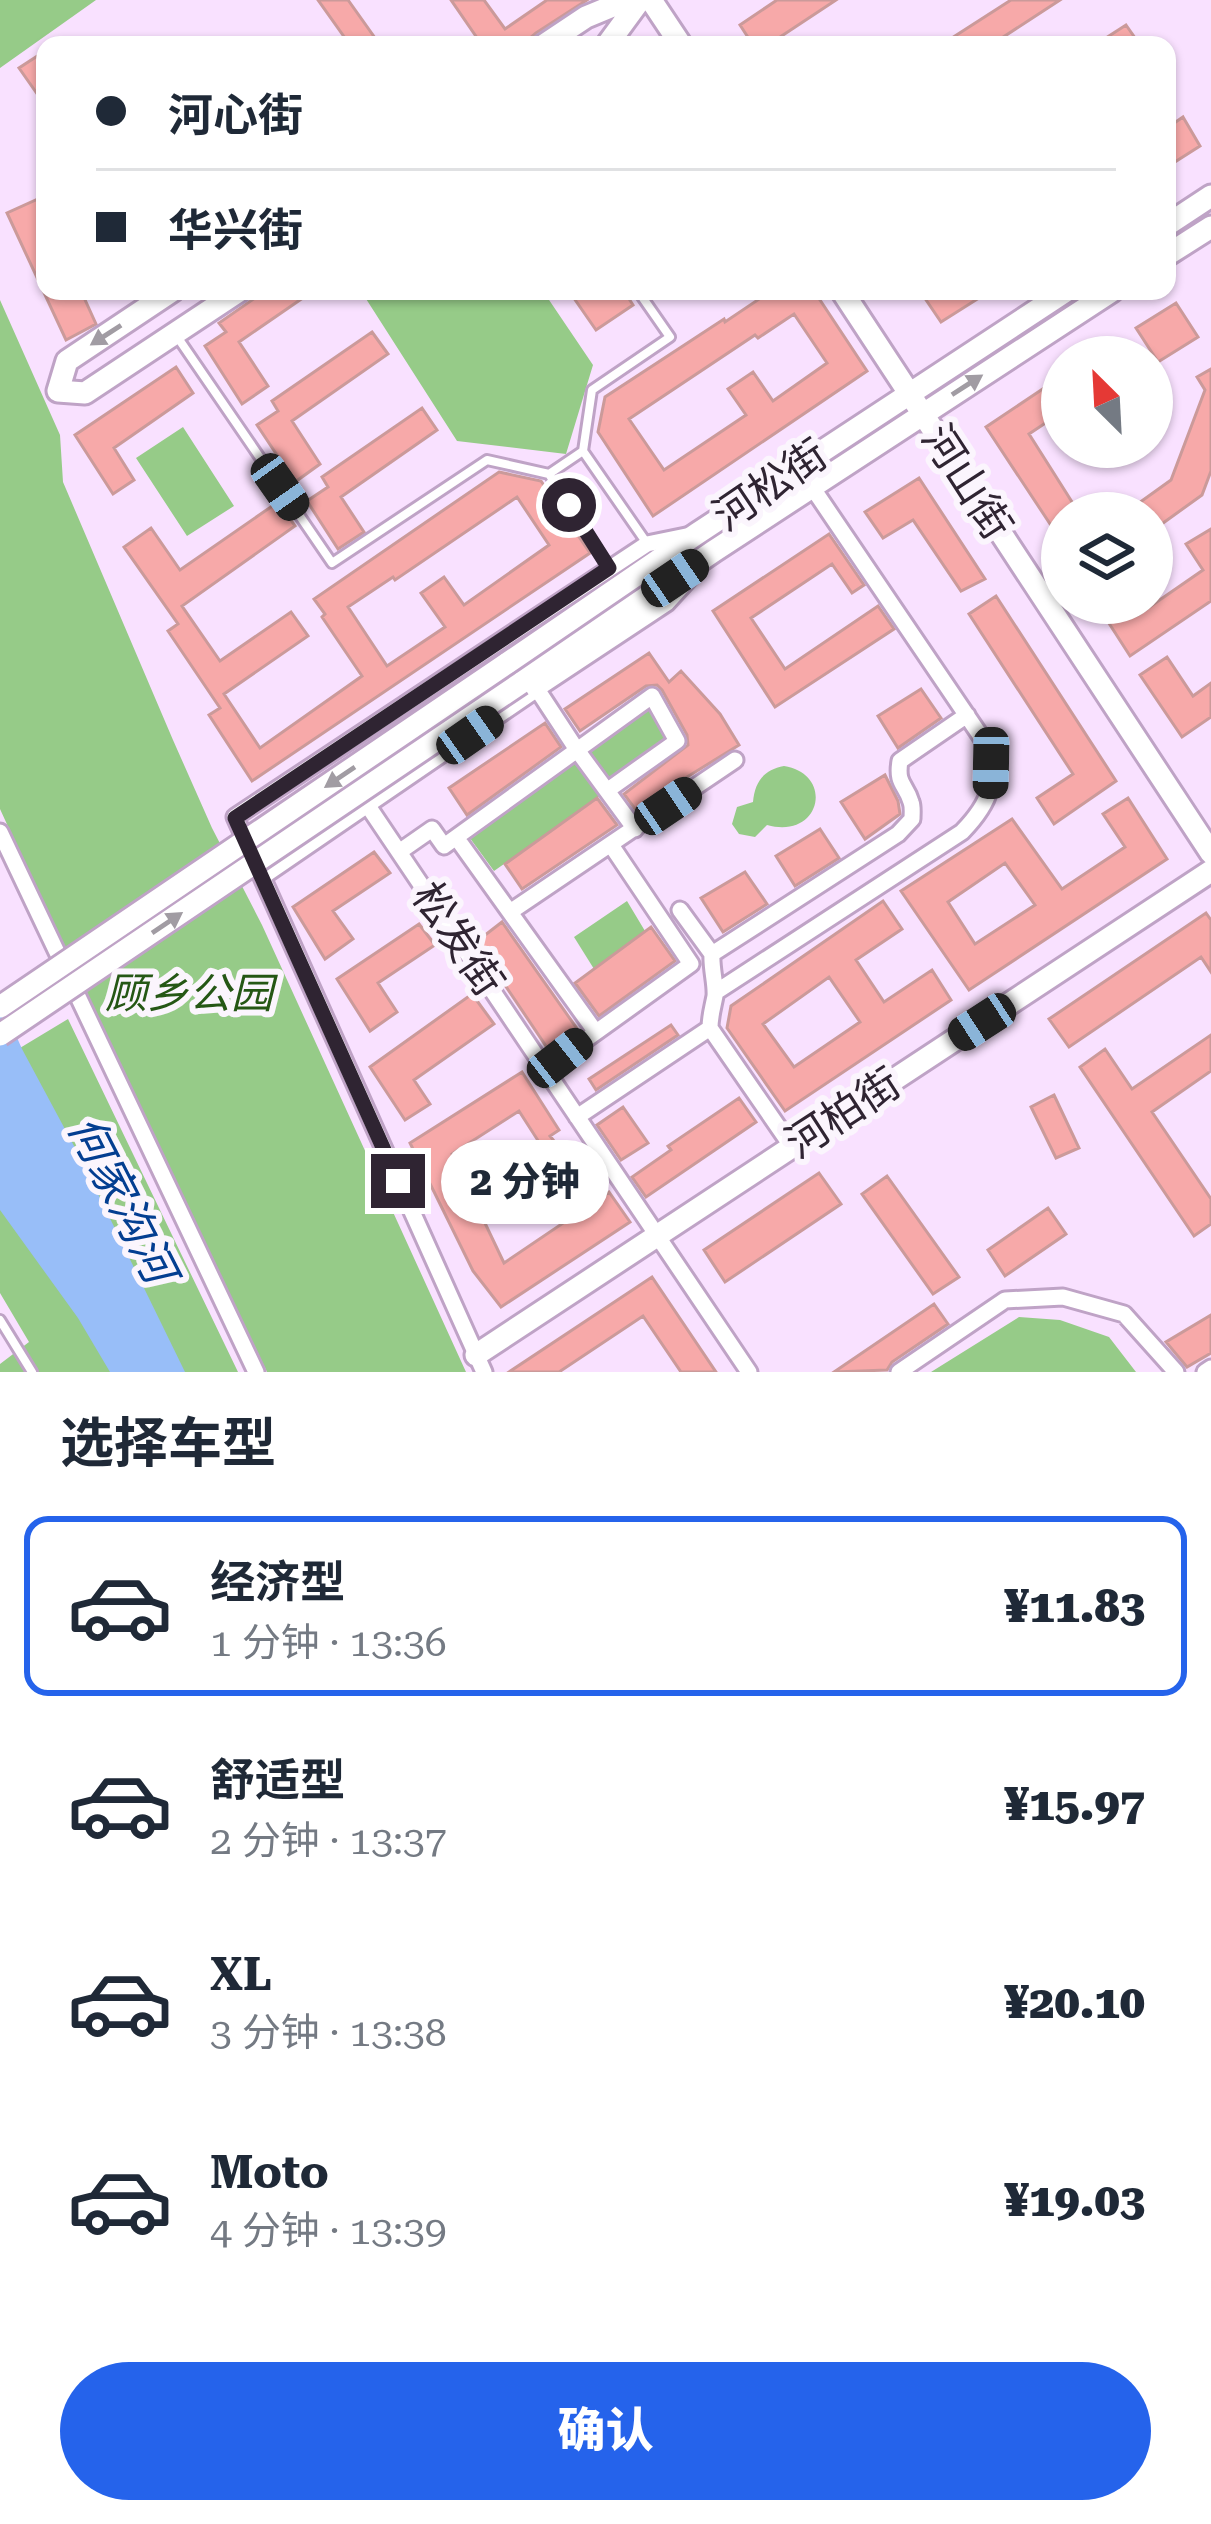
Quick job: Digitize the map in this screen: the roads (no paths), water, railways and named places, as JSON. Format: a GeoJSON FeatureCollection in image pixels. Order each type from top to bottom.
{"type":"FeatureCollection","features":[{"type":"Feature","properties":{"kind":"main road"},"geometry":{"type":"LineString","coordinates":[[558,36],[586,17],[627,0]]}},
{"type":"Feature","properties":{"kind":"main road"},"geometry":{"type":"LineString","coordinates":[[614,36],[640,0]]}},
{"type":"Feature","properties":{"kind":"main road"},"geometry":{"type":"LineString","coordinates":[[652,0],[675,36]]}},
{"type":"Feature","properties":{"kind":"main road"},"geometry":{"type":"LineString","coordinates":[[1176,219],[1211,196]]}},
{"type":"Feature","properties":{"kind":"main road"},"geometry":{"type":"LineString","coordinates":[[1176,249],[1211,227]]}},
{"type":"Feature","properties":{"kind":"main road"},"geometry":{"type":"LineString","coordinates":[[158,300],[67,361],[58,391],[85,393],[226,300]]}},
{"type":"Feature","properties":{"kind":"main road","name":"河山街"},"geometry":{"type":"LineString","coordinates":[[848,300],[1211,854]]}},
{"type":"Feature","properties":{"kind":"main road","name":"河松街"},"geometry":{"type":"LineString","coordinates":[[0,1007],[698,533],[1052,300]]}},
{"type":"Feature","properties":{"kind":"main road"},"geometry":{"type":"LineString","coordinates":[[0,1035],[529,686],[714,551],[1098,300]]}},
{"type":"Feature","properties":{"kind":"main road","name":"河柏街"},"geometry":{"type":"LineString","coordinates":[[480,1364],[657,1236],[1211,871]]}},
{"type":"Feature","properties":{"kind":"street"},"geometry":{"type":"LineString","coordinates":[[716,992],[962,832],[981,812],[991,790],[991,763],[984,741],[812,488]]}},
{"type":"Feature","properties":{"kind":"street"},"geometry":{"type":"LineString","coordinates":[[480,1364],[235,818],[647,544],[698,533]]}},
{"type":"Feature","properties":{"kind":"street"},"geometry":{"type":"LineString","coordinates":[[262,877],[368,806],[529,686],[635,829]]}},
{"type":"Feature","properties":{"kind":"street"},"geometry":{"type":"LineString","coordinates":[[399,852],[432,829],[443,846],[652,696],[677,741],[608,790]]}},
{"type":"Feature","properties":{"kind":"street"},"geometry":{"type":"LineString","coordinates":[[712,954],[898,834],[912,819],[911,800],[901,785],[900,761],[967,715]]}},
{"type":"Feature","properties":{"kind":"street"},"geometry":{"type":"LineString","coordinates":[[510,912],[735,760]]}},
{"type":"Feature","properties":{"kind":"street","name":"松发街"},"geometry":{"type":"LineString","coordinates":[[368,806],[748,1372]]}},
{"type":"Feature","properties":{"kind":"street"},"geometry":{"type":"LineString","coordinates":[[0,832],[256,1372]]}},
{"type":"Feature","properties":{"kind":"street"},"geometry":{"type":"LineString","coordinates":[[460,844],[596,1031]]}},
{"type":"Feature","properties":{"kind":"street"},"geometry":{"type":"LineString","coordinates":[[560,1058],[691,964],[611,845]]}},
{"type":"Feature","properties":{"kind":"street"},"geometry":{"type":"LineString","coordinates":[[680,910],[712,954],[716,992],[710,1028],[792,1147]]}},
{"type":"Feature","properties":{"kind":"street"},"geometry":{"type":"LineString","coordinates":[[577,1117],[710,1028]]}},
{"type":"Feature","properties":{"kind":"street"},"geometry":{"type":"LineString","coordinates":[[899,1372],[1005,1300],[1063,1297],[1124,1314],[1176,1372]]}},
{"type":"Feature","properties":{"kind":"lane"},"geometry":{"type":"LineString","coordinates":[[644,300],[670,337],[592,390],[583,451],[647,544]]}},
{"type":"Feature","properties":{"kind":"lane"},"geometry":{"type":"LineString","coordinates":[[175,334],[332,563],[487,460],[549,474],[609,568]]}},
{"type":"Feature","properties":{"kind":"lane"},"geometry":{"type":"LineString","coordinates":[[549,474],[583,451]]}},
{"type":"Feature","properties":{"kind":"lane"},"geometry":{"type":"LineString","coordinates":[[0,1320],[32,1372]]}},
{"type":"Feature","properties":{"kind":"water"},"geometry":{"type":"Polygon","coordinates":[[[0,999],[185,1372],[110,1372],[78,1318],[0,1210],[0,999]]]}},
{"type":"Feature","properties":{"kind":"park label","name":"顾乡公园"},"geometry":{"type":"Point","coordinates":[189,993]}},
{"type":"Feature","properties":{"kind":"water label","name":"何家沟河"},"geometry":{"type":"Point","coordinates":[122,1199]}}]}
